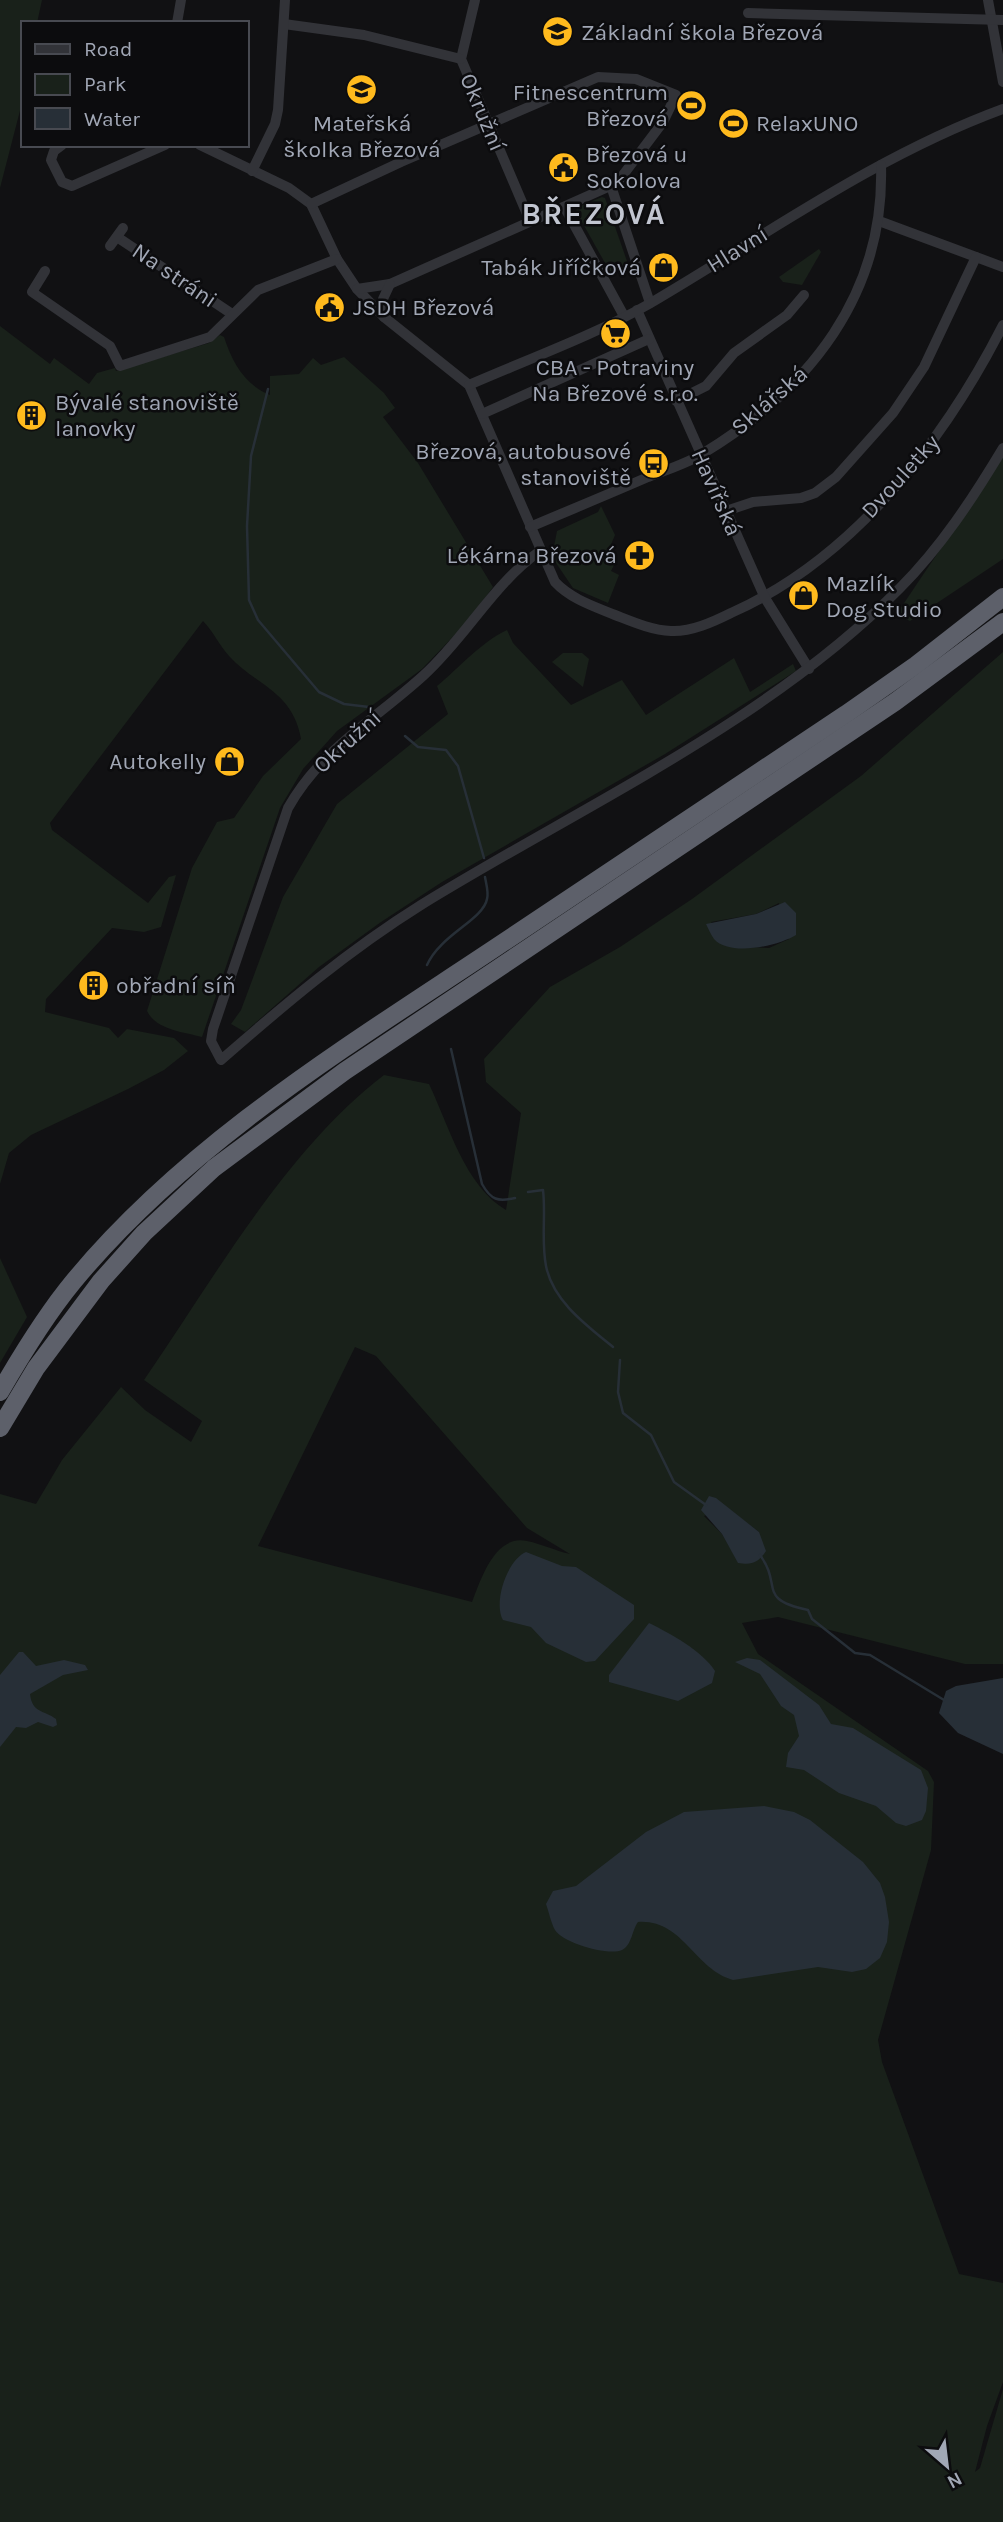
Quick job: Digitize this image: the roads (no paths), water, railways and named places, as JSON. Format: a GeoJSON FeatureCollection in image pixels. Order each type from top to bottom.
{"type":"FeatureCollection","features":[{"type":"Feature","properties":{"kind":"highway"},"geometry":{"type":"LineString","coordinates":[[0,1392],[47,1316],[72,1282],[161,1190],[266,1104],[916,666],[1003,597]]}},
{"type":"Feature","properties":{"kind":"highway"},"geometry":{"type":"LineString","coordinates":[[0,1428],[60,1333],[89,1296],[174,1203],[278,1119],[367,1055],[895,702],[1003,622]]}},
{"type":"Feature","properties":{"kind":"street"},"geometry":{"type":"LineString","coordinates":[[177,21],[181,0]]}},
{"type":"Feature","properties":{"kind":"street"},"geometry":{"type":"LineString","coordinates":[[252,171],[275,124],[285,0]]}},
{"type":"Feature","properties":{"kind":"street","name":"Okružní"},"geometry":{"type":"LineString","coordinates":[[475,0],[461,59],[530,221]]}},
{"type":"Feature","properties":{"kind":"street"},"geometry":{"type":"LineString","coordinates":[[988,0],[998,19],[1003,82]]}},
{"type":"Feature","properties":{"kind":"street"},"geometry":{"type":"LineString","coordinates":[[748,13],[998,19]]}},
{"type":"Feature","properties":{"kind":"street"},"geometry":{"type":"LineString","coordinates":[[284,24],[364,35],[461,59]]}},
{"type":"Feature","properties":{"kind":"street"},"geometry":{"type":"LineString","coordinates":[[311,205],[598,77],[636,79],[676,95],[663,122],[645,148],[611,186],[390,284],[357,289]]}},
{"type":"Feature","properties":{"kind":"street","name":"Hlavní"},"geometry":{"type":"LineString","coordinates":[[469,385],[637,310],[812,203],[962,124],[1003,108]]}},
{"type":"Feature","properties":{"kind":"street"},"geometry":{"type":"LineString","coordinates":[[59,147],[54,151],[51,160],[62,182],[72,186],[160,147]]}},
{"type":"Feature","properties":{"kind":"street"},"geometry":{"type":"LineString","coordinates":[[204,147],[289,188],[311,205],[337,258],[357,289],[384,317],[469,385],[555,582],[576,599],[655,629],[673,631],[696,627],[765,598]]}},
{"type":"Feature","properties":{"kind":"street","name":"Sklářská"},"geometry":{"type":"LineString","coordinates":[[530,527],[701,455],[771,404],[825,346],[844,320],[867,270],[879,221],[881,165]]}},
{"type":"Feature","properties":{"kind":"street"},"geometry":{"type":"LineString","coordinates":[[611,186],[650,303]]}},
{"type":"Feature","properties":{"kind":"street"},"geometry":{"type":"LineString","coordinates":[[565,208],[624,316]]}},
{"type":"Feature","properties":{"kind":"street"},"geometry":{"type":"LineString","coordinates":[[879,221],[1003,267]]}},
{"type":"Feature","properties":{"kind":"street","name":"Na stráni"},"geometry":{"type":"LineString","coordinates":[[123,228],[113,242],[232,314]]}},
{"type":"Feature","properties":{"kind":"street"},"geometry":{"type":"LineString","coordinates":[[726,511],[753,502],[802,498],[825,487],[836,477],[893,413],[924,367],[976,257]]}},
{"type":"Feature","properties":{"kind":"street","name":"Na stráni"},"geometry":{"type":"LineString","coordinates":[[45,271],[32,292],[110,346],[120,366],[210,337],[258,290],[337,258]]}},
{"type":"Feature","properties":{"kind":"street"},"geometry":{"type":"LineString","coordinates":[[384,317],[383,299],[390,284]]}},
{"type":"Feature","properties":{"kind":"street"},"geometry":{"type":"LineString","coordinates":[[676,401],[706,386],[734,353],[787,315],[804,295]]}},
{"type":"Feature","properties":{"kind":"street","name":"Havířská"},"geometry":{"type":"LineString","coordinates":[[637,310],[765,598],[809,669]]}},
{"type":"Feature","properties":{"kind":"street","name":"Dvouletky"},"geometry":{"type":"LineString","coordinates":[[765,598],[830,552],[894,487],[940,432],[982,366],[1003,325]]}},
{"type":"Feature","properties":{"kind":"street"},"geometry":{"type":"LineString","coordinates":[[482,414],[649,339]]}},
{"type":"Feature","properties":{"kind":"street"},"geometry":{"type":"LineString","coordinates":[[809,669],[867,621],[910,578],[973,497],[1003,448]]}},
{"type":"Feature","properties":{"kind":"street","name":"Okružní"},"geometry":{"type":"LineString","coordinates":[[540,551],[520,565],[477,619],[425,675],[332,749],[300,787],[288,808],[213,1029],[211,1041],[220,1060],[327,970],[420,906],[725,725],[809,669]]}},
{"type":"Feature","properties":{"kind":"water"},"geometry":{"type":"Polygon","coordinates":[[[785,902],[796,913],[796,935],[778,943],[754,948],[731,948],[714,939],[706,924],[756,914],[785,902]]]}},
{"type":"Feature","properties":{"kind":"water"},"geometry":{"type":"Polygon","coordinates":[[[709,1496],[716,1498],[759,1532],[766,1551],[758,1561],[738,1563],[722,1534],[701,1510],[709,1496]]]}},
{"type":"Feature","properties":{"kind":"water"},"geometry":{"type":"Polygon","coordinates":[[[526,1552],[562,1566],[576,1567],[634,1605],[634,1619],[595,1661],[586,1662],[546,1643],[531,1627],[503,1620],[500,1603],[504,1583],[513,1564],[526,1552]]]}},
{"type":"Feature","properties":{"kind":"water"},"geometry":{"type":"Polygon","coordinates":[[[649,1623],[676,1637],[702,1656],[715,1671],[712,1683],[678,1701],[609,1682],[609,1675],[649,1623]]]}},
{"type":"Feature","properties":{"kind":"water"},"geometry":{"type":"Polygon","coordinates":[[[19,1652],[23,1652],[36,1666],[64,1660],[85,1665],[88,1670],[63,1675],[30,1694],[33,1705],[56,1719],[57,1725],[53,1727],[38,1722],[26,1728],[16,1727],[0,1747],[0,1675],[19,1652]]]}},
{"type":"Feature","properties":{"kind":"water"},"geometry":{"type":"Polygon","coordinates":[[[747,1658],[760,1660],[819,1705],[831,1724],[853,1728],[921,1770],[928,1788],[926,1811],[922,1820],[906,1826],[896,1823],[876,1806],[839,1793],[804,1770],[786,1767],[788,1753],[799,1736],[794,1715],[781,1706],[760,1674],[735,1662],[747,1658]]]}},
{"type":"Feature","properties":{"kind":"water"},"geometry":{"type":"Polygon","coordinates":[[[1003,1678],[1003,1754],[958,1733],[939,1713],[946,1691],[956,1686],[1003,1678]]]}},
{"type":"Feature","properties":{"kind":"water"},"geometry":{"type":"Polygon","coordinates":[[[764,1806],[794,1812],[810,1820],[863,1862],[880,1883],[889,1922],[887,1942],[880,1958],[866,1969],[852,1972],[818,1967],[733,1980],[708,1966],[678,1936],[653,1923],[638,1922],[628,1945],[615,1951],[597,1950],[576,1944],[555,1930],[546,1904],[553,1891],[576,1886],[646,1832],[684,1812],[764,1806]]]}},
{"type":"Feature","properties":{"kind":"waterway"},"geometry":{"type":"LineString","coordinates":[[268,389],[251,456],[247,526],[249,600],[258,620],[319,692],[344,704],[369,707]]}},
{"type":"Feature","properties":{"kind":"waterway"},"geometry":{"type":"LineString","coordinates":[[405,736],[418,747],[446,750],[458,766],[484,858]]}},
{"type":"Feature","properties":{"kind":"waterway"},"geometry":{"type":"LineString","coordinates":[[427,965],[441,945],[484,907],[488,894],[485,877]]}},
{"type":"Feature","properties":{"kind":"waterway"},"geometry":{"type":"LineString","coordinates":[[451,1049],[482,1184],[495,1198],[515,1198]]}},
{"type":"Feature","properties":{"kind":"waterway"},"geometry":{"type":"LineString","coordinates":[[528,1192],[543,1190],[546,1266],[556,1290],[572,1311],[613,1347]]}},
{"type":"Feature","properties":{"kind":"waterway"},"geometry":{"type":"LineString","coordinates":[[620,1360],[618,1392],[623,1413],[651,1435],[674,1482],[706,1505]]}},
{"type":"Feature","properties":{"kind":"waterway"},"geometry":{"type":"LineString","coordinates":[[760,1555],[767,1566],[773,1590],[782,1601],[808,1610],[812,1619],[855,1653],[870,1655],[944,1700]]}},
{"type":"Feature","properties":{"kind":"place","name":"Základní škola Březová"},"geometry":{"type":"Point","coordinates":[558,32]}},
{"type":"Feature","properties":{"kind":"place","name":"Mateřská školka Březová"},"geometry":{"type":"Point","coordinates":[362,89]}},
{"type":"Feature","properties":{"kind":"place","name":"Fitnescentrum Březová"},"geometry":{"type":"Point","coordinates":[691,105]}},
{"type":"Feature","properties":{"kind":"place","name":"RelaxUNO"},"geometry":{"type":"Point","coordinates":[733,123]}},
{"type":"Feature","properties":{"kind":"place","name":"Březová u Sokolova"},"geometry":{"type":"Point","coordinates":[563,167]}},
{"type":"Feature","properties":{"kind":"place","name":"Tabák Jiříčková"},"geometry":{"type":"Point","coordinates":[664,267]}},
{"type":"Feature","properties":{"kind":"place","name":"JSDH Březová"},"geometry":{"type":"Point","coordinates":[330,307]}},
{"type":"Feature","properties":{"kind":"place","name":"CBA - Potraviny Na Březové s.r.o."},"geometry":{"type":"Point","coordinates":[615,333]}},
{"type":"Feature","properties":{"kind":"place","name":"Bývalé stanoviště lanovky"},"geometry":{"type":"Point","coordinates":[32,415]}},
{"type":"Feature","properties":{"kind":"place","name":"Březová, autobusové stanoviště"},"geometry":{"type":"Point","coordinates":[654,464]}},
{"type":"Feature","properties":{"kind":"place","name":"Lékárna Březová"},"geometry":{"type":"Point","coordinates":[640,555]}},
{"type":"Feature","properties":{"kind":"place","name":"Mazlík Dog Studio"},"geometry":{"type":"Point","coordinates":[803,596]}},
{"type":"Feature","properties":{"kind":"place","name":"Autokelly"},"geometry":{"type":"Point","coordinates":[229,761]}},
{"type":"Feature","properties":{"kind":"place","name":"obřadní síň"},"geometry":{"type":"Point","coordinates":[93,985]}},
{"type":"Feature","properties":{"kind":"district","name":"BŘEZOVÁ"},"geometry":{"type":"Point","coordinates":[594,214]}}]}
